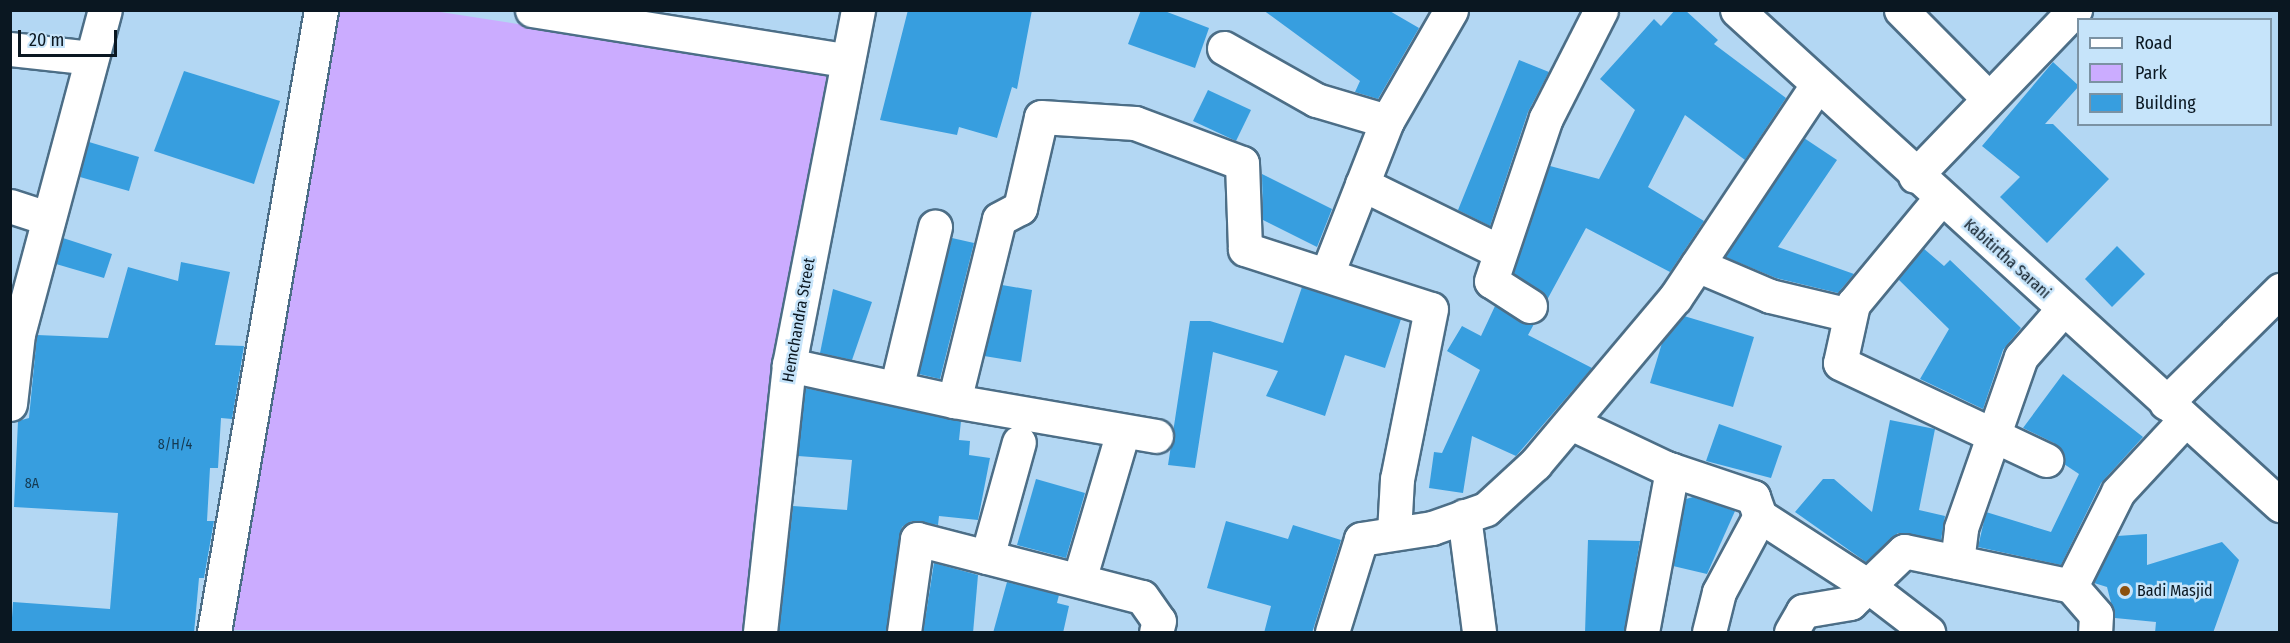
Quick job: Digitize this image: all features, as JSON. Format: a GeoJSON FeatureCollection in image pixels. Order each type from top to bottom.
{"type":"FeatureCollection","features":[{"type":"Feature","properties":{"kind":"street"},"geometry":{"type":"LineString","coordinates":[[10,404],[14,333],[105,10]]}},
{"type":"Feature","properties":{"kind":"street"},"geometry":{"type":"LineString","coordinates":[[214,633],[321,10]]}},
{"type":"Feature","properties":{"kind":"street"},"geometry":{"type":"LineString","coordinates":[[532,10],[845,60]]}},
{"type":"Feature","properties":{"kind":"street","name":"Hemchandra Street"},"geometry":{"type":"LineString","coordinates":[[760,633],[789,365],[845,60],[858,10]]}},
{"type":"Feature","properties":{"kind":"street"},"geometry":{"type":"LineString","coordinates":[[1327,274],[1387,121],[1451,10]]}},
{"type":"Feature","properties":{"kind":"street"},"geometry":{"type":"LineString","coordinates":[[1530,306],[1491,281],[1499,251],[1546,118],[1601,10]]}},
{"type":"Feature","properties":{"kind":"street","name":"Kabitirtha Sarani"},"geometry":{"type":"LineString","coordinates":[[1737,10],[1940,199],[2176,411],[2276,494]]}},
{"type":"Feature","properties":{"kind":"street"},"geometry":{"type":"LineString","coordinates":[[1901,10],[1988,98]]}},
{"type":"Feature","properties":{"kind":"street"},"geometry":{"type":"LineString","coordinates":[[1915,176],[2075,10]]}},
{"type":"Feature","properties":{"kind":"street"},"geometry":{"type":"LineString","coordinates":[[1224,48],[1316,100],[1387,121]]}},
{"type":"Feature","properties":{"kind":"street"},"geometry":{"type":"LineString","coordinates":[[10,49],[91,58]]}},
{"type":"Feature","properties":{"kind":"street"},"geometry":{"type":"LineString","coordinates":[[1332,633],[1361,539],[1394,533],[1486,509],[1571,423],[1697,265],[1817,85]]}},
{"type":"Feature","properties":{"kind":"street"},"geometry":{"type":"LineString","coordinates":[[954,401],[999,219],[1020,208],[1041,117],[1135,123],[1242,163],[1245,249],[1431,309],[1396,479],[1394,533]]}},
{"type":"Feature","properties":{"kind":"street"},"geometry":{"type":"LineString","coordinates":[[1362,184],[1499,251]]}},
{"type":"Feature","properties":{"kind":"street"},"geometry":{"type":"LineString","coordinates":[[1940,199],[1853,304],[1840,363],[1994,433],[2046,460]]}},
{"type":"Feature","properties":{"kind":"street"},"geometry":{"type":"LineString","coordinates":[[10,206],[46,218]]}},
{"type":"Feature","properties":{"kind":"street"},"geometry":{"type":"LineString","coordinates":[[897,385],[935,227]]}},
{"type":"Feature","properties":{"kind":"street"},"geometry":{"type":"LineString","coordinates":[[1697,265],[1770,296],[1850,315]]}},
{"type":"Feature","properties":{"kind":"street"},"geometry":{"type":"LineString","coordinates":[[2072,586],[2118,492],[2176,411],[2280,290]]}},
{"type":"Feature","properties":{"kind":"street"},"geometry":{"type":"LineString","coordinates":[[1957,562],[1961,528],[2021,357],[2063,309]]}},
{"type":"Feature","properties":{"kind":"street"},"geometry":{"type":"LineString","coordinates":[[789,365],[897,385],[954,401],[1156,436]]}},
{"type":"Feature","properties":{"kind":"street"},"geometry":{"type":"LineString","coordinates":[[1571,423],[1672,470],[1753,497],[1760,516],[1868,586],[1928,633]]}},
{"type":"Feature","properties":{"kind":"street"},"geometry":{"type":"LineString","coordinates":[[1079,580],[1123,431]]}},
{"type":"Feature","properties":{"kind":"street"},"geometry":{"type":"LineString","coordinates":[[987,557],[1019,442]]}},
{"type":"Feature","properties":{"kind":"street"},"geometry":{"type":"LineString","coordinates":[[1642,633],[1672,470]]}},
{"type":"Feature","properties":{"kind":"street"},"geometry":{"type":"LineString","coordinates":[[1464,516],[1479,633]]}},
{"type":"Feature","properties":{"kind":"street"},"geometry":{"type":"LineString","coordinates":[[1709,633],[1719,592],[1760,516]]}},
{"type":"Feature","properties":{"kind":"street"},"geometry":{"type":"LineString","coordinates":[[904,633],[917,539],[1142,597],[1159,621],[1156,633]]}},
{"type":"Feature","properties":{"kind":"street"},"geometry":{"type":"LineString","coordinates":[[1791,633],[1803,611],[1850,603],[1905,551],[2072,586],[2096,615],[2095,633]]}},
{"type":"Feature","properties":{"kind":"green space"},"geometry":{"type":"Polygon","coordinates":[[[334,11],[434,11],[827,72],[752,632],[234,630],[334,11]]]}},
{"type":"Feature","properties":{"kind":"building"},"geometry":{"type":"Polygon","coordinates":[[[908,10],[1032,10],[1017,89],[1012,87],[997,138],[959,127],[957,135],[880,120],[908,10]]]}},
{"type":"Feature","properties":{"kind":"building"},"geometry":{"type":"Polygon","coordinates":[[[1141,10],[1162,10],[1209,28],[1195,68],[1128,44],[1141,10]]]}},
{"type":"Feature","properties":{"kind":"building"},"geometry":{"type":"Polygon","coordinates":[[[1263,10],[1388,10],[1419,28],[1378,99],[1355,92],[1360,81],[1263,10]]]}},
{"type":"Feature","properties":{"kind":"building"},"geometry":{"type":"Polygon","coordinates":[[[1675,10],[1685,10],[1718,40],[1714,44],[1786,98],[1745,160],[1685,115],[1648,187],[1704,221],[1670,272],[1586,228],[1547,300],[1513,273],[1550,166],[1599,179],[1635,110],[1600,79],[1654,19],[1661,26],[1675,10]]]}},
{"type":"Feature","properties":{"kind":"building"},"geometry":{"type":"Polygon","coordinates":[[[1519,60],[1549,72],[1528,112],[1490,226],[1458,210],[1519,60]]]}},
{"type":"Feature","properties":{"kind":"building"},"geometry":{"type":"Polygon","coordinates":[[[2053,62],[2077,84],[2077,88],[2045,124],[2053,124],[2109,179],[2047,243],[2000,197],[2020,177],[1982,146],[2053,62]]]}},
{"type":"Feature","properties":{"kind":"building"},"geometry":{"type":"Polygon","coordinates":[[[184,71],[280,101],[254,184],[154,151],[184,71]]]}},
{"type":"Feature","properties":{"kind":"building"},"geometry":{"type":"Polygon","coordinates":[[[1208,90],[1251,110],[1236,141],[1193,121],[1208,90]]]}},
{"type":"Feature","properties":{"kind":"building"},"geometry":{"type":"Polygon","coordinates":[[[1804,138],[1837,160],[1778,247],[1854,274],[1838,293],[1776,278],[1725,257],[1804,138]]]}},
{"type":"Feature","properties":{"kind":"building"},"geometry":{"type":"Polygon","coordinates":[[[89,142],[139,157],[129,191],[80,177],[89,142]]]}},
{"type":"Feature","properties":{"kind":"building"},"geometry":{"type":"Polygon","coordinates":[[[1262,174],[1332,209],[1317,247],[1263,220],[1262,174]]]}},
{"type":"Feature","properties":{"kind":"building"},"geometry":{"type":"Polygon","coordinates":[[[63,238],[112,254],[104,278],[56,264],[63,238]]]}},
{"type":"Feature","properties":{"kind":"building"},"geometry":{"type":"Polygon","coordinates":[[[952,238],[974,243],[940,379],[919,374],[952,238]]]}},
{"type":"Feature","properties":{"kind":"building"},"geometry":{"type":"Polygon","coordinates":[[[2117,246],[2145,274],[2112,307],[2085,279],[2117,246]]]}},
{"type":"Feature","properties":{"kind":"building"},"geometry":{"type":"Polygon","coordinates":[[[1923,248],[1944,266],[1950,260],[2021,328],[2003,350],[1983,409],[1920,379],[1949,329],[1898,279],[1923,248]]]}},
{"type":"Feature","properties":{"kind":"building"},"geometry":{"type":"Polygon","coordinates":[[[181,262],[230,272],[215,345],[244,346],[232,419],[221,418],[218,468],[210,468],[207,521],[214,521],[204,578],[199,578],[194,633],[11,633],[13,602],[110,609],[118,513],[14,507],[18,421],[29,418],[37,335],[108,338],[128,267],[178,281],[181,262]]]}},
{"type":"Feature","properties":{"kind":"building"},"geometry":{"type":"Polygon","coordinates":[[[1002,285],[1032,290],[1021,362],[984,356],[1002,285]]]}},
{"type":"Feature","properties":{"kind":"building"},"geometry":{"type":"Polygon","coordinates":[[[1302,287],[1401,319],[1385,368],[1345,355],[1325,416],[1266,396],[1278,371],[1213,352],[1195,468],[1168,465],[1190,321],[1210,321],[1283,343],[1302,287]]]}},
{"type":"Feature","properties":{"kind":"building"},"geometry":{"type":"Polygon","coordinates":[[[833,289],[872,302],[852,360],[820,353],[833,289]]]}},
{"type":"Feature","properties":{"kind":"building"},"geometry":{"type":"Polygon","coordinates":[[[1495,306],[1534,324],[1528,335],[1592,368],[1516,456],[1472,436],[1463,493],[1429,488],[1434,452],[1442,453],[1480,370],[1447,351],[1462,326],[1481,336],[1495,306]]]}},
{"type":"Feature","properties":{"kind":"building"},"geometry":{"type":"Polygon","coordinates":[[[1684,316],[1754,337],[1733,407],[1650,383],[1662,343],[1684,316]]]}},
{"type":"Feature","properties":{"kind":"building"},"geometry":{"type":"Polygon","coordinates":[[[2063,374],[2143,437],[2101,483],[2061,565],[1978,547],[1986,512],[2051,532],[2079,474],[2064,464],[2054,443],[2023,428],[2063,374]]]}},
{"type":"Feature","properties":{"kind":"building"},"geometry":{"type":"Polygon","coordinates":[[[805,388],[961,421],[959,440],[970,441],[969,455],[990,458],[978,520],[939,516],[938,525],[912,521],[902,527],[886,633],[779,633],[793,506],[847,510],[852,460],[798,456],[805,388]]]}},
{"type":"Feature","properties":{"kind":"building"},"geometry":{"type":"Polygon","coordinates":[[[1890,420],[1935,429],[1919,510],[1945,516],[1941,540],[1898,533],[1866,562],[1795,512],[1823,479],[1834,479],[1872,512],[1890,420]]]}},
{"type":"Feature","properties":{"kind":"building"},"geometry":{"type":"Polygon","coordinates":[[[1719,424],[1782,446],[1771,478],[1706,461],[1719,424]]]}},
{"type":"Feature","properties":{"kind":"building"},"geometry":{"type":"Polygon","coordinates":[[[1036,479],[1085,493],[1066,558],[1017,545],[1036,479]]]}},
{"type":"Feature","properties":{"kind":"building"},"geometry":{"type":"Polygon","coordinates":[[[1693,497],[1735,511],[1707,574],[1673,566],[1686,499],[1693,497]]]}},
{"type":"Feature","properties":{"kind":"building"},"geometry":{"type":"Polygon","coordinates":[[[1226,521],[1288,539],[1293,525],[1341,540],[1312,633],[1264,633],[1271,606],[1207,588],[1226,521]]]}},
{"type":"Feature","properties":{"kind":"building"},"geometry":{"type":"Polygon","coordinates":[[[2147,534],[2147,565],[2222,542],[2239,560],[2213,633],[2155,633],[2156,622],[2115,618],[2107,587],[2094,583],[2117,536],[2147,534]]]}},
{"type":"Feature","properties":{"kind":"building"},"geometry":{"type":"Polygon","coordinates":[[[1588,540],[1640,541],[1624,633],[1585,633],[1588,540]]]}},
{"type":"Feature","properties":{"kind":"building"},"geometry":{"type":"Polygon","coordinates":[[[934,563],[978,575],[973,633],[923,633],[934,563]]]}},
{"type":"Feature","properties":{"kind":"building"},"geometry":{"type":"Polygon","coordinates":[[[1007,582],[1059,595],[1057,603],[1069,606],[1063,633],[993,633],[1007,582]]]}},
{"type":"Feature","properties":{"kind":"place","name":"Badi Masjid"},"geometry":{"type":"Point","coordinates":[2125,591]}}]}
